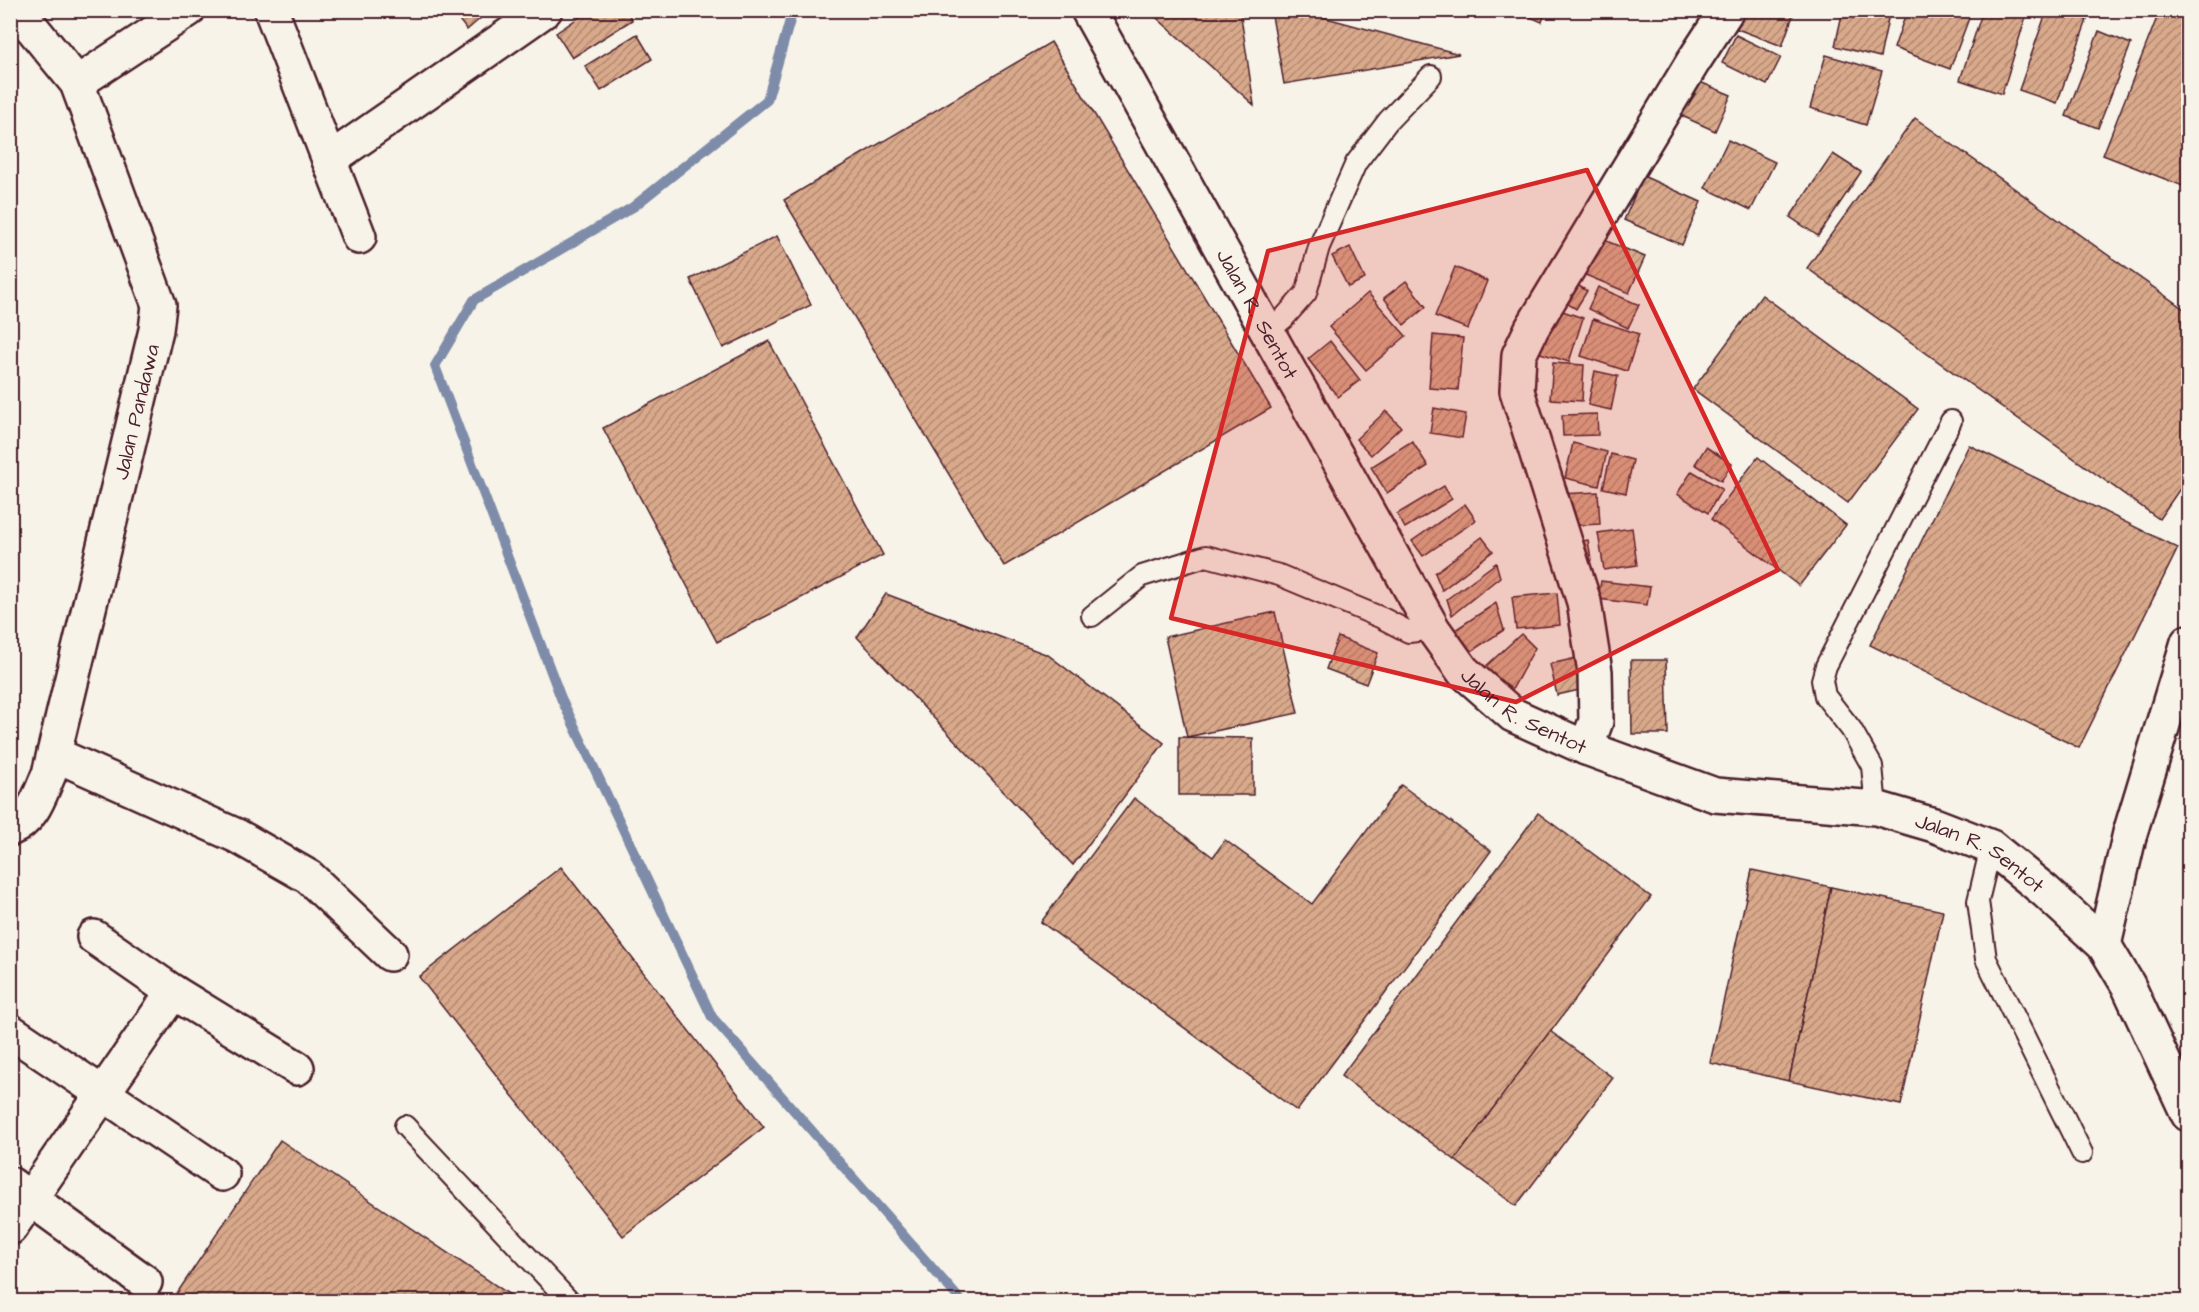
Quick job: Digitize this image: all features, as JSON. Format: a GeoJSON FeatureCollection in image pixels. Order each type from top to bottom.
{"type":"FeatureCollection","features":[{"type":"Feature","properties":{"kind":"street","name":"Jalan Pandawa"},"geometry":{"type":"LineString","coordinates":[[10,829],[27,817],[37,803],[49,774],[156,330],[159,305],[77,83],[33,29],[14,10]]}},
{"type":"Feature","properties":{"kind":"street"},"geometry":{"type":"LineString","coordinates":[[77,83],[188,10]]}},
{"type":"Feature","properties":{"kind":"street"},"geometry":{"type":"LineString","coordinates":[[271,10],[359,237]]}},
{"type":"Feature","properties":{"kind":"street"},"geometry":{"type":"LineString","coordinates":[[329,160],[545,10]]}},
{"type":"Feature","properties":{"kind":"street","name":"Jalan R. Sentot"},"geometry":{"type":"LineString","coordinates":[[1088,10],[1433,629],[1463,671],[1513,715],[1587,748],[1715,795],[1876,808],[1934,825],[1991,847],[2045,891],[2104,945],[2128,985],[2188,1114]]}},
{"type":"Feature","properties":{"kind":"street"},"geometry":{"type":"LineString","coordinates":[[1587,748],[1596,721],[1594,672],[1584,602],[1517,391],[1519,355],[1551,294],[1727,10]]}},
{"type":"Feature","properties":{"kind":"street"},"geometry":{"type":"LineString","coordinates":[[2104,945],[2130,834],[2188,642]]}},
{"type":"Feature","properties":{"kind":"street"},"geometry":{"type":"LineString","coordinates":[[54,754],[237,836],[309,877],[390,954]]}},
{"type":"Feature","properties":{"kind":"street"},"geometry":{"type":"LineString","coordinates":[[93,937],[173,992],[297,1068]]}},
{"type":"Feature","properties":{"kind":"street"},"geometry":{"type":"LineString","coordinates":[[10,1228],[20,1191],[102,1094],[173,992]]}},
{"type":"Feature","properties":{"kind":"street"},"geometry":{"type":"LineString","coordinates":[[10,1031],[222,1174]]}},
{"type":"Feature","properties":{"kind":"street"},"geometry":{"type":"LineString","coordinates":[[20,1191],[145,1282]]}},
{"type":"Feature","properties":{"kind":"lane"},"geometry":{"type":"LineString","coordinates":[[1267,332],[1283,319],[1306,293],[1319,248],[1356,163],[1388,121],[1431,76]]}},
{"type":"Feature","properties":{"kind":"lane"},"geometry":{"type":"LineString","coordinates":[[1876,808],[1872,766],[1851,729],[1825,696],[1822,680],[1826,666],[1951,421]]}},
{"type":"Feature","properties":{"kind":"lane"},"geometry":{"type":"LineString","coordinates":[[1092,616],[1142,576],[1206,556],[1279,575],[1382,618],[1409,632],[1433,629]]}},
{"type":"Feature","properties":{"kind":"lane"},"geometry":{"type":"LineString","coordinates":[[1991,847],[1977,901],[1986,959],[2082,1153]]}},
{"type":"Feature","properties":{"kind":"lane"},"geometry":{"type":"LineString","coordinates":[[405,1126],[570,1302]]}},
{"type":"Feature","properties":{"kind":"highlighted area"},"geometry":{"type":"Polygon","coordinates":[[[1587,170],[1778,570],[1516,702],[1171,618],[1268,251],[1587,170]]]}},
{"type":"Feature","properties":{"kind":"building"},"geometry":{"type":"Polygon","coordinates":[[[451,10],[490,10],[467,30],[451,10]]]}},
{"type":"Feature","properties":{"kind":"building"},"geometry":{"type":"Polygon","coordinates":[[[590,10],[626,10],[632,20],[572,58],[556,33],[590,10]]]}},
{"type":"Feature","properties":{"kind":"building"},"geometry":{"type":"Polygon","coordinates":[[[1148,10],[1240,10],[1254,105],[1148,10]]]}},
{"type":"Feature","properties":{"kind":"building"},"geometry":{"type":"Polygon","coordinates":[[[1271,10],[1297,10],[1459,54],[1284,84],[1271,10]]]}},
{"type":"Feature","properties":{"kind":"building"},"geometry":{"type":"Polygon","coordinates":[[[1514,10],[1546,10],[1542,22],[1514,10]]]}},
{"type":"Feature","properties":{"kind":"building"},"geometry":{"type":"Polygon","coordinates":[[[1683,10],[1716,10],[1711,22],[1683,10]]]}},
{"type":"Feature","properties":{"kind":"building"},"geometry":{"type":"Polygon","coordinates":[[[1738,10],[1795,10],[1782,46],[1732,27],[1738,10]]]}},
{"type":"Feature","properties":{"kind":"building"},"geometry":{"type":"Polygon","coordinates":[[[1843,10],[1876,10],[1889,14],[1880,57],[1835,46],[1843,10]]]}},
{"type":"Feature","properties":{"kind":"building"},"geometry":{"type":"Polygon","coordinates":[[[1907,10],[1972,10],[1950,69],[1894,48],[1907,10]]]}},
{"type":"Feature","properties":{"kind":"building"},"geometry":{"type":"Polygon","coordinates":[[[1983,10],[2028,10],[2002,94],[1960,80],[1983,10]]]}},
{"type":"Feature","properties":{"kind":"building"},"geometry":{"type":"Polygon","coordinates":[[[2047,10],[2061,10],[2087,20],[2057,103],[2019,90],[2047,10]]]}},
{"type":"Feature","properties":{"kind":"building"},"geometry":{"type":"Polygon","coordinates":[[[2160,10],[2188,10],[2188,188],[2103,155],[2160,10]]]}},
{"type":"Feature","properties":{"kind":"building"},"geometry":{"type":"Polygon","coordinates":[[[2099,31],[2131,44],[2098,128],[2066,116],[2099,31]]]}},
{"type":"Feature","properties":{"kind":"building"},"geometry":{"type":"Polygon","coordinates":[[[637,34],[652,59],[601,91],[585,66],[637,34]]]}},
{"type":"Feature","properties":{"kind":"building"},"geometry":{"type":"Polygon","coordinates":[[[1736,35],[1781,57],[1767,85],[1722,63],[1736,35]]]}},
{"type":"Feature","properties":{"kind":"building"},"geometry":{"type":"Polygon","coordinates":[[[1051,42],[1271,408],[1004,566],[784,200],[1051,42]]]}},
{"type":"Feature","properties":{"kind":"building"},"geometry":{"type":"Polygon","coordinates":[[[1826,55],[1882,71],[1866,125],[1810,108],[1826,55]]]}},
{"type":"Feature","properties":{"kind":"building"},"geometry":{"type":"Polygon","coordinates":[[[1695,80],[1731,95],[1715,131],[1680,115],[1695,80]]]}},
{"type":"Feature","properties":{"kind":"building"},"geometry":{"type":"Polygon","coordinates":[[[1915,118],[2188,312],[2188,477],[2159,519],[1807,268],[1915,118]]]}},
{"type":"Feature","properties":{"kind":"building"},"geometry":{"type":"Polygon","coordinates":[[[1728,140],[1775,162],[1751,210],[1705,188],[1728,140]]]}},
{"type":"Feature","properties":{"kind":"building"},"geometry":{"type":"Polygon","coordinates":[[[1833,154],[1861,172],[1818,236],[1790,217],[1833,154]]]}},
{"type":"Feature","properties":{"kind":"building"},"geometry":{"type":"Polygon","coordinates":[[[1643,176],[1701,202],[1682,245],[1624,220],[1643,176]]]}},
{"type":"Feature","properties":{"kind":"building"},"geometry":{"type":"Polygon","coordinates":[[[1592,235],[1645,257],[1629,293],[1576,271],[1592,235]]]}},
{"type":"Feature","properties":{"kind":"building"},"geometry":{"type":"Polygon","coordinates":[[[777,236],[811,305],[723,348],[690,279],[777,236]]]}},
{"type":"Feature","properties":{"kind":"building"},"geometry":{"type":"Polygon","coordinates":[[[1350,247],[1365,279],[1348,287],[1332,256],[1350,247]]]}},
{"type":"Feature","properties":{"kind":"building"},"geometry":{"type":"Polygon","coordinates":[[[1455,267],[1487,281],[1468,329],[1435,316],[1455,267]]]}},
{"type":"Feature","properties":{"kind":"building"},"geometry":{"type":"Polygon","coordinates":[[[1565,277],[1587,291],[1576,309],[1554,295],[1565,277]]]}},
{"type":"Feature","properties":{"kind":"building"},"geometry":{"type":"Polygon","coordinates":[[[1406,281],[1426,307],[1404,325],[1384,298],[1406,281]]]}},
{"type":"Feature","properties":{"kind":"building"},"geometry":{"type":"Polygon","coordinates":[[[1598,287],[1639,305],[1628,328],[1588,309],[1598,287]]]}},
{"type":"Feature","properties":{"kind":"building"},"geometry":{"type":"Polygon","coordinates":[[[1368,293],[1406,336],[1366,370],[1329,327],[1368,293]]]}},
{"type":"Feature","properties":{"kind":"building"},"geometry":{"type":"Polygon","coordinates":[[[1762,295],[1918,409],[1848,503],[1693,389],[1762,295]]]}},
{"type":"Feature","properties":{"kind":"building"},"geometry":{"type":"Polygon","coordinates":[[[1551,307],[1583,318],[1569,362],[1537,352],[1551,307]]]}},
{"type":"Feature","properties":{"kind":"building"},"geometry":{"type":"Polygon","coordinates":[[[1593,319],[1639,334],[1627,371],[1581,356],[1593,319]]]}},
{"type":"Feature","properties":{"kind":"building"},"geometry":{"type":"Polygon","coordinates":[[[1433,335],[1463,338],[1458,390],[1429,388],[1433,335]]]}},
{"type":"Feature","properties":{"kind":"building"},"geometry":{"type":"Polygon","coordinates":[[[769,341],[883,555],[717,642],[603,428],[769,341]]]}},
{"type":"Feature","properties":{"kind":"building"},"geometry":{"type":"Polygon","coordinates":[[[1330,341],[1360,380],[1338,397],[1308,359],[1330,341]]]}},
{"type":"Feature","properties":{"kind":"building"},"geometry":{"type":"Polygon","coordinates":[[[1553,363],[1584,365],[1582,401],[1550,399],[1553,363]]]}},
{"type":"Feature","properties":{"kind":"building"},"geometry":{"type":"Polygon","coordinates":[[[1595,371],[1618,376],[1611,410],[1588,405],[1595,371]]]}},
{"type":"Feature","properties":{"kind":"building"},"geometry":{"type":"Polygon","coordinates":[[[1434,408],[1466,414],[1462,438],[1430,433],[1434,408]]]}},
{"type":"Feature","properties":{"kind":"building"},"geometry":{"type":"Polygon","coordinates":[[[1386,411],[1401,427],[1371,455],[1356,439],[1386,411]]]}},
{"type":"Feature","properties":{"kind":"building"},"geometry":{"type":"Polygon","coordinates":[[[1597,414],[1598,435],[1563,436],[1562,415],[1597,414]]]}},
{"type":"Feature","properties":{"kind":"building"},"geometry":{"type":"Polygon","coordinates":[[[1412,441],[1428,466],[1387,493],[1371,467],[1412,441]]]}},
{"type":"Feature","properties":{"kind":"building"},"geometry":{"type":"Polygon","coordinates":[[[1573,443],[1607,452],[1599,486],[1565,478],[1573,443]]]}},
{"type":"Feature","properties":{"kind":"building"},"geometry":{"type":"Polygon","coordinates":[[[1969,445],[2178,548],[2079,748],[1870,645],[1969,445]]]}},
{"type":"Feature","properties":{"kind":"building"},"geometry":{"type":"Polygon","coordinates":[[[1706,447],[1732,464],[1721,481],[1695,464],[1706,447]]]}},
{"type":"Feature","properties":{"kind":"building"},"geometry":{"type":"Polygon","coordinates":[[[1611,454],[1633,460],[1626,493],[1603,488],[1611,454]]]}},
{"type":"Feature","properties":{"kind":"building"},"geometry":{"type":"Polygon","coordinates":[[[1758,457],[1846,525],[1799,586],[1711,519],[1758,457]]]}},
{"type":"Feature","properties":{"kind":"building"},"geometry":{"type":"Polygon","coordinates":[[[1692,471],[1722,489],[1708,513],[1677,494],[1692,471]]]}},
{"type":"Feature","properties":{"kind":"building"},"geometry":{"type":"Polygon","coordinates":[[[1444,486],[1452,499],[1405,528],[1397,514],[1444,486]]]}},
{"type":"Feature","properties":{"kind":"building"},"geometry":{"type":"Polygon","coordinates":[[[1598,492],[1600,524],[1562,526],[1560,494],[1598,492]]]}},
{"type":"Feature","properties":{"kind":"building"},"geometry":{"type":"Polygon","coordinates":[[[1465,504],[1476,520],[1423,556],[1412,541],[1465,504]]]}},
{"type":"Feature","properties":{"kind":"building"},"geometry":{"type":"Polygon","coordinates":[[[1632,528],[1637,565],[1604,570],[1598,533],[1632,528]]]}},
{"type":"Feature","properties":{"kind":"building"},"geometry":{"type":"Polygon","coordinates":[[[1482,537],[1493,551],[1442,590],[1435,573],[1482,537]]]}},
{"type":"Feature","properties":{"kind":"building"},"geometry":{"type":"Polygon","coordinates":[[[1588,540],[1591,560],[1577,562],[1574,542],[1588,540]]]}},
{"type":"Feature","properties":{"kind":"building"},"geometry":{"type":"Polygon","coordinates":[[[1496,563],[1500,577],[1452,615],[1447,599],[1496,563]]]}},
{"type":"Feature","properties":{"kind":"building"},"geometry":{"type":"Polygon","coordinates":[[[1601,581],[1650,587],[1647,605],[1598,599],[1601,581]]]}},
{"type":"Feature","properties":{"kind":"building"},"geometry":{"type":"Polygon","coordinates":[[[1557,593],[1560,625],[1516,629],[1512,597],[1557,593]]]}},
{"type":"Feature","properties":{"kind":"building"},"geometry":{"type":"Polygon","coordinates":[[[886,594],[1048,655],[1164,743],[1073,865],[857,637],[886,594]]]}},
{"type":"Feature","properties":{"kind":"building"},"geometry":{"type":"Polygon","coordinates":[[[1496,603],[1504,630],[1467,654],[1452,632],[1496,603]]]}},
{"type":"Feature","properties":{"kind":"building"},"geometry":{"type":"Polygon","coordinates":[[[1275,612],[1298,713],[1187,737],[1165,637],[1275,612]]]}},
{"type":"Feature","properties":{"kind":"building"},"geometry":{"type":"Polygon","coordinates":[[[1521,634],[1535,648],[1509,695],[1483,669],[1521,634]]]}},
{"type":"Feature","properties":{"kind":"building"},"geometry":{"type":"Polygon","coordinates":[[[1338,637],[1378,653],[1366,684],[1326,669],[1338,637]]]}},
{"type":"Feature","properties":{"kind":"building"},"geometry":{"type":"Polygon","coordinates":[[[1577,658],[1584,689],[1557,695],[1550,664],[1577,658]]]}},
{"type":"Feature","properties":{"kind":"building"},"geometry":{"type":"Polygon","coordinates":[[[1631,660],[1666,660],[1668,734],[1632,734],[1631,660]]]}},
{"type":"Feature","properties":{"kind":"building"},"geometry":{"type":"Polygon","coordinates":[[[1179,737],[1253,738],[1253,795],[1179,795],[1179,737]]]}},
{"type":"Feature","properties":{"kind":"building"},"geometry":{"type":"Polygon","coordinates":[[[1401,785],[1491,851],[1297,1111],[1041,922],[1134,798],[1213,857],[1225,840],[1312,904],[1401,785]]]}},
{"type":"Feature","properties":{"kind":"building"},"geometry":{"type":"Polygon","coordinates":[[[1538,813],[1651,897],[1455,1160],[1341,1076],[1538,813]]]}},
{"type":"Feature","properties":{"kind":"building"},"geometry":{"type":"Polygon","coordinates":[[[561,867],[764,1127],[623,1236],[419,977],[561,867]]]}},
{"type":"Feature","properties":{"kind":"building"},"geometry":{"type":"Polygon","coordinates":[[[1752,870],[1831,887],[1789,1081],[1710,1063],[1752,870]]]}},
{"type":"Feature","properties":{"kind":"building"},"geometry":{"type":"Polygon","coordinates":[[[1831,887],[1943,911],[1901,1105],[1789,1081],[1831,887]]]}},
{"type":"Feature","properties":{"kind":"building"},"geometry":{"type":"Polygon","coordinates":[[[1550,1031],[1613,1078],[1516,1206],[1455,1160],[1550,1031]]]}},
{"type":"Feature","properties":{"kind":"building"},"geometry":{"type":"Polygon","coordinates":[[[280,1140],[519,1301],[171,1302],[280,1140]]]}},
{"type":"Feature","properties":{"kind":"waterway"},"geometry":{"type":"LineString","coordinates":[[793,10],[767,100],[633,207],[474,300],[435,366],[561,698],[712,1017],[962,1302]]}}]}
